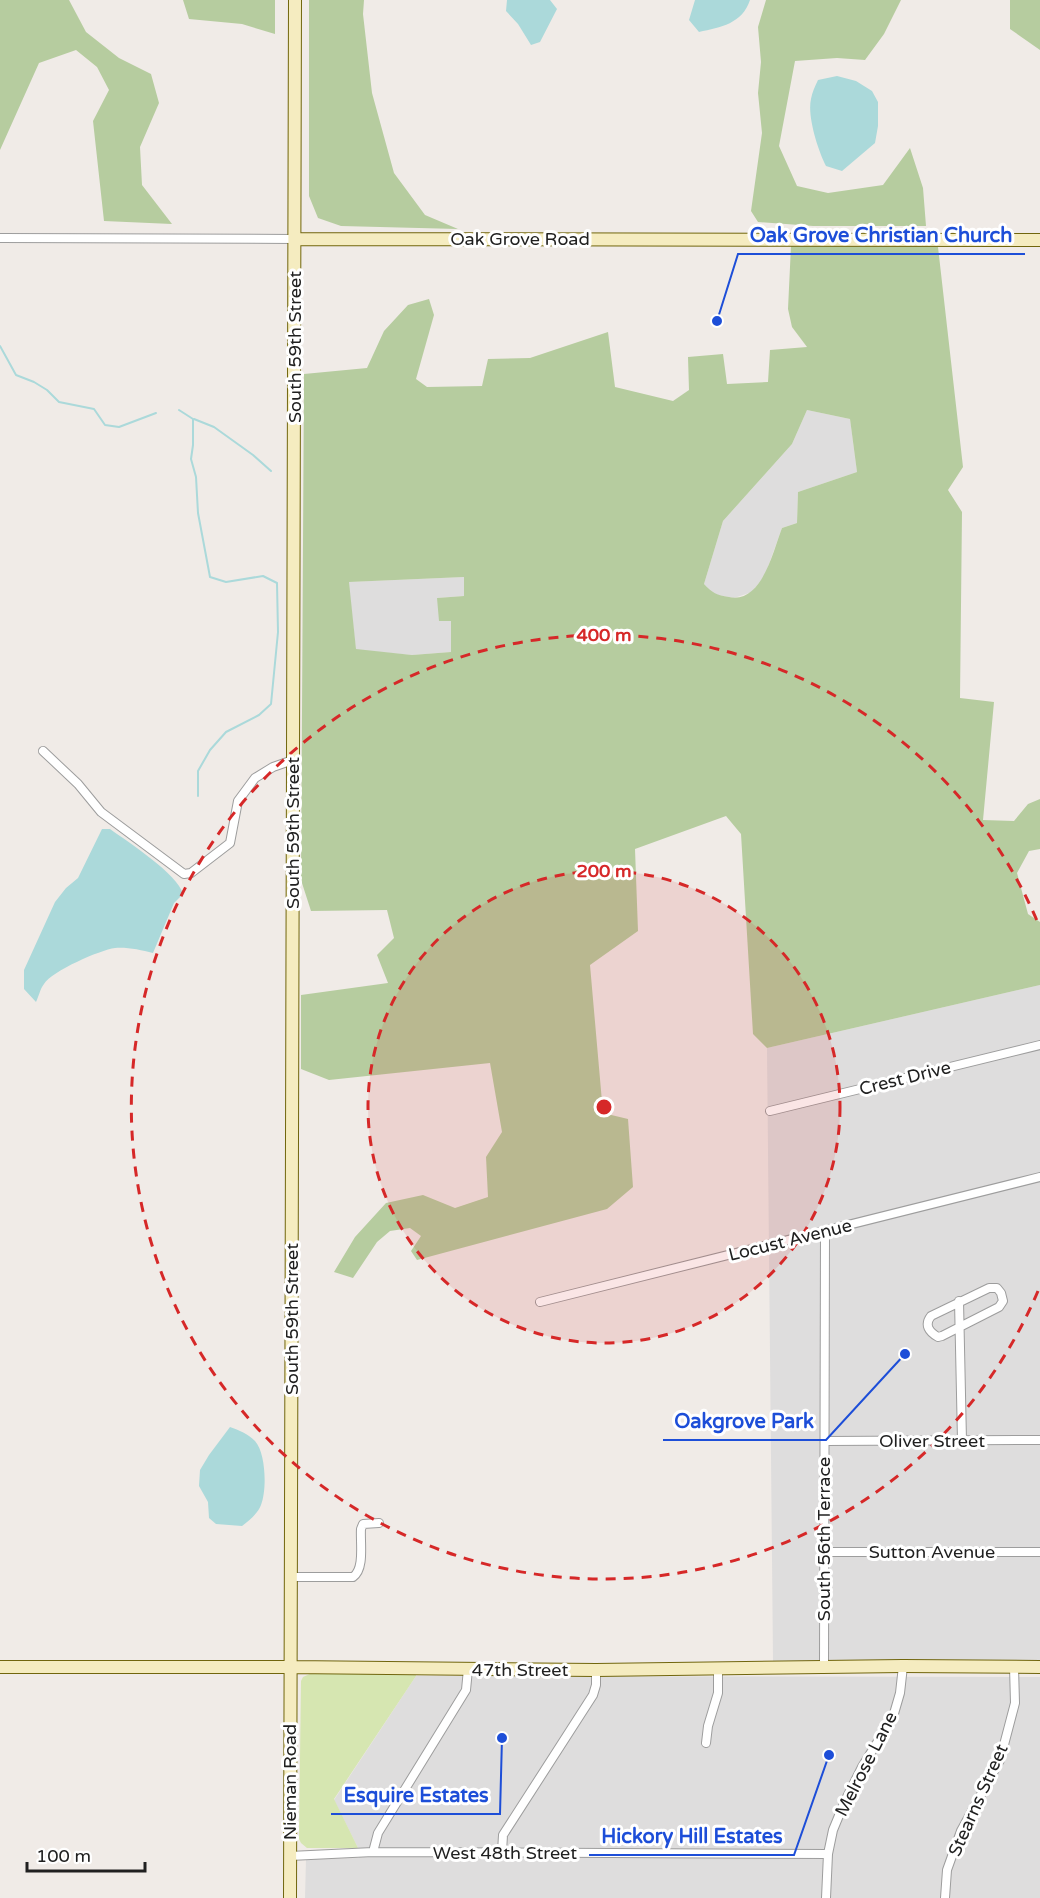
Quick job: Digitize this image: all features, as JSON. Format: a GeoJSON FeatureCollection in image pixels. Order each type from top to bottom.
{"type":"FeatureCollection","features":[{"type":"Feature","properties":{"kind":"main road","name":"South 59th Street"},"geometry":{"type":"LineString","coordinates":[[291,1666],[295,0]]}},
{"type":"Feature","properties":{"kind":"main road","name":"Oak Grove Road"},"geometry":{"type":"LineString","coordinates":[[295,239],[1040,240]]}},
{"type":"Feature","properties":{"kind":"main road","name":"47th Street"},"geometry":{"type":"LineString","coordinates":[[0,1667],[291,1666],[596,1670],[903,1666],[1040,1667]]}},
{"type":"Feature","properties":{"kind":"main road","name":"Nieman Road"},"geometry":{"type":"LineString","coordinates":[[290,1898],[291,1666]]}},
{"type":"Feature","properties":{"kind":"street","name":"Oak Grove Road"},"geometry":{"type":"LineString","coordinates":[[0,238],[295,239]]}},
{"type":"Feature","properties":{"kind":"street"},"geometry":{"type":"LineString","coordinates":[[43,751],[78,784],[101,812],[184,874],[191,873],[230,843],[238,801],[255,778],[263,771],[294,760]]}},
{"type":"Feature","properties":{"kind":"street","name":"Crest Drive"},"geometry":{"type":"LineString","coordinates":[[770,1111],[1040,1045]]}},
{"type":"Feature","properties":{"kind":"street","name":"Locust Avenue"},"geometry":{"type":"LineString","coordinates":[[540,1302],[1040,1177]]}},
{"type":"Feature","properties":{"kind":"street","name":"South 56th Terrace"},"geometry":{"type":"LineString","coordinates":[[824,1667],[825,1231]]}},
{"type":"Feature","properties":{"kind":"street"},"geometry":{"type":"LineString","coordinates":[[989,1288],[997,1288],[1004,1301],[990,1312],[960,1327],[938,1337],[930,1332],[928,1320],[931,1316],[959,1301],[989,1288]]}},
{"type":"Feature","properties":{"kind":"street"},"geometry":{"type":"LineString","coordinates":[[959,1301],[962,1441]]}},
{"type":"Feature","properties":{"kind":"street","name":"Oliver Street"},"geometry":{"type":"LineString","coordinates":[[825,1441],[1040,1440]]}},
{"type":"Feature","properties":{"kind":"street"},"geometry":{"type":"LineString","coordinates":[[291,1576],[353,1577],[358,1574],[363,1524],[379,1523]]}},
{"type":"Feature","properties":{"kind":"street","name":"Sutton Avenue"},"geometry":{"type":"LineString","coordinates":[[824,1552],[1040,1552]]}},
{"type":"Feature","properties":{"kind":"street","name":"Melrose Lane"},"geometry":{"type":"LineString","coordinates":[[826,1898],[828,1854],[834,1830],[862,1767],[893,1717],[900,1693],[903,1666]]}},
{"type":"Feature","properties":{"kind":"street","name":"Stearns Street"},"geometry":{"type":"LineString","coordinates":[[945,1898],[947,1870],[961,1831],[1000,1760],[1015,1702],[1014,1667]]}},
{"type":"Feature","properties":{"kind":"street"},"geometry":{"type":"LineString","coordinates":[[374,1852],[378,1833],[466,1690],[468,1669]]}},
{"type":"Feature","properties":{"kind":"street"},"geometry":{"type":"LineString","coordinates":[[706,1743],[708,1726],[718,1693],[718,1669]]}},
{"type":"Feature","properties":{"kind":"street"},"geometry":{"type":"LineString","coordinates":[[502,1852],[503,1835],[593,1695],[596,1670]]}},
{"type":"Feature","properties":{"kind":"street","name":"West 48th Street"},"geometry":{"type":"LineString","coordinates":[[290,1856],[374,1852],[828,1854]]}},
{"type":"Feature","properties":{"kind":"shaded area"},"geometry":{"type":"Polygon","coordinates":[[[807,410],[850,419],[857,472],[798,492],[797,523],[782,528],[765,575],[752,592],[734,598],[713,594],[704,584],[723,521],[792,444],[807,410]]]}},
{"type":"Feature","properties":{"kind":"shaded area"},"geometry":{"type":"Polygon","coordinates":[[[464,577],[464,596],[437,598],[451,621],[451,652],[412,655],[356,650],[348,582],[464,577]]]}},
{"type":"Feature","properties":{"kind":"shaded area"},"geometry":{"type":"Polygon","coordinates":[[[1040,985],[1040,1661],[773,1661],[767,1048],[1040,985]]]}},
{"type":"Feature","properties":{"kind":"shaded area"},"geometry":{"type":"Polygon","coordinates":[[[416,1676],[1040,1677],[1040,1898],[305,1898],[306,1859],[359,1858],[358,1848],[334,1800],[416,1676]]]}},
{"type":"Feature","properties":{"kind":"green space"},"geometry":{"type":"Polygon","coordinates":[[[0,0],[69,0],[86,32],[119,58],[151,74],[159,103],[140,147],[142,185],[172,224],[104,221],[93,121],[109,90],[97,67],[76,50],[39,63],[0,150],[0,0]]]}},
{"type":"Feature","properties":{"kind":"green space"},"geometry":{"type":"Polygon","coordinates":[[[183,0],[275,0],[275,34],[242,24],[189,19],[183,0]]]}},
{"type":"Feature","properties":{"kind":"green space"},"geometry":{"type":"Polygon","coordinates":[[[309,0],[364,0],[363,14],[372,93],[394,173],[425,215],[458,229],[341,226],[318,218],[309,196],[309,0]]]}},
{"type":"Feature","properties":{"kind":"green space"},"geometry":{"type":"Polygon","coordinates":[[[766,0],[901,0],[884,34],[865,60],[837,58],[795,61],[779,146],[797,186],[828,193],[883,185],[910,148],[923,188],[926,226],[813,226],[758,222],[751,211],[762,133],[758,93],[761,62],[758,27],[766,0]]]}},
{"type":"Feature","properties":{"kind":"green space"},"geometry":{"type":"Polygon","coordinates":[[[1010,0],[1040,0],[1040,50],[1010,29],[1010,0]]]}},
{"type":"Feature","properties":{"kind":"green space"},"geometry":{"type":"Polygon","coordinates":[[[791,246],[938,247],[963,467],[948,490],[962,512],[960,698],[994,702],[983,820],[1014,821],[1028,804],[1040,799],[1040,849],[1029,851],[1017,873],[1028,914],[1040,922],[1040,985],[767,1048],[753,1034],[741,834],[726,816],[635,849],[638,931],[590,965],[603,1113],[628,1119],[633,1187],[607,1209],[417,1260],[411,1251],[421,1236],[410,1228],[390,1231],[377,1242],[353,1278],[334,1272],[355,1237],[386,1203],[423,1195],[455,1208],[488,1197],[486,1157],[502,1132],[490,1063],[329,1080],[301,1069],[301,995],[388,983],[377,955],[394,938],[387,910],[311,911],[301,880],[304,374],[367,368],[384,331],[408,305],[429,299],[434,315],[416,379],[427,387],[482,386],[488,359],[530,358],[608,332],[615,387],[673,401],[689,390],[688,357],[723,354],[727,384],[768,382],[770,350],[807,347],[792,327],[788,309],[791,246]],[[807,410],[792,444],[723,521],[704,584],[715,593],[740,597],[750,592],[758,584],[770,562],[782,528],[797,523],[798,492],[857,472],[850,419],[807,410]],[[464,577],[349,582],[356,649],[412,655],[451,652],[451,621],[439,621],[437,598],[464,596],[464,577]]]}},
{"type":"Feature","properties":{"kind":"green space"},"geometry":{"type":"Polygon","coordinates":[[[312,1673],[415,1673],[416,1676],[334,1799],[358,1848],[307,1848],[299,1839],[301,1681],[303,1677],[312,1673]]]}},
{"type":"Feature","properties":{"kind":"water"},"geometry":{"type":"Polygon","coordinates":[[[507,0],[550,0],[557,9],[540,42],[531,45],[518,24],[506,11],[507,0]]]}},
{"type":"Feature","properties":{"kind":"water"},"geometry":{"type":"Polygon","coordinates":[[[695,0],[750,0],[742,14],[730,23],[699,32],[689,20],[695,0]]]}},
{"type":"Feature","properties":{"kind":"water"},"geometry":{"type":"Polygon","coordinates":[[[837,76],[856,81],[872,91],[878,102],[875,143],[842,171],[826,166],[817,142],[810,106],[818,80],[837,76]]]}},
{"type":"Feature","properties":{"kind":"water"},"geometry":{"type":"Polygon","coordinates":[[[102,829],[110,829],[151,859],[172,877],[183,894],[174,903],[153,953],[129,948],[115,948],[88,957],[66,967],[49,979],[36,1002],[24,989],[24,970],[55,902],[78,878],[102,829]]]}},
{"type":"Feature","properties":{"kind":"water"},"geometry":{"type":"Polygon","coordinates":[[[230,1427],[255,1441],[263,1463],[265,1481],[261,1505],[253,1517],[242,1526],[216,1524],[209,1518],[208,1502],[199,1486],[200,1470],[230,1427]]]}},
{"type":"Feature","properties":{"kind":"waterway"},"geometry":{"type":"LineString","coordinates":[[0,346],[16,375],[47,390],[59,402],[94,409],[105,425],[119,427],[156,413]]}},
{"type":"Feature","properties":{"kind":"waterway"},"geometry":{"type":"LineString","coordinates":[[179,410],[193,419],[191,459],[196,477],[198,513],[210,577],[226,582],[263,576],[277,583],[278,632],[271,704],[259,715],[226,732],[210,750],[198,771],[198,796]]}},
{"type":"Feature","properties":{"kind":"waterway"},"geometry":{"type":"LineString","coordinates":[[194,419],[214,427],[271,471]]}},
{"type":"Feature","properties":{"kind":"place","name":"Oak Grove Christian Church"},"geometry":{"type":"Point","coordinates":[717,321]}},
{"type":"Feature","properties":{"kind":"place","name":"Oakgrove Park"},"geometry":{"type":"Point","coordinates":[905,1354]}},
{"type":"Feature","properties":{"kind":"place","name":"Esquire Estates"},"geometry":{"type":"Point","coordinates":[502,1738]}},
{"type":"Feature","properties":{"kind":"place","name":"Hickory Hill Estates"},"geometry":{"type":"Point","coordinates":[829,1755]}}]}
